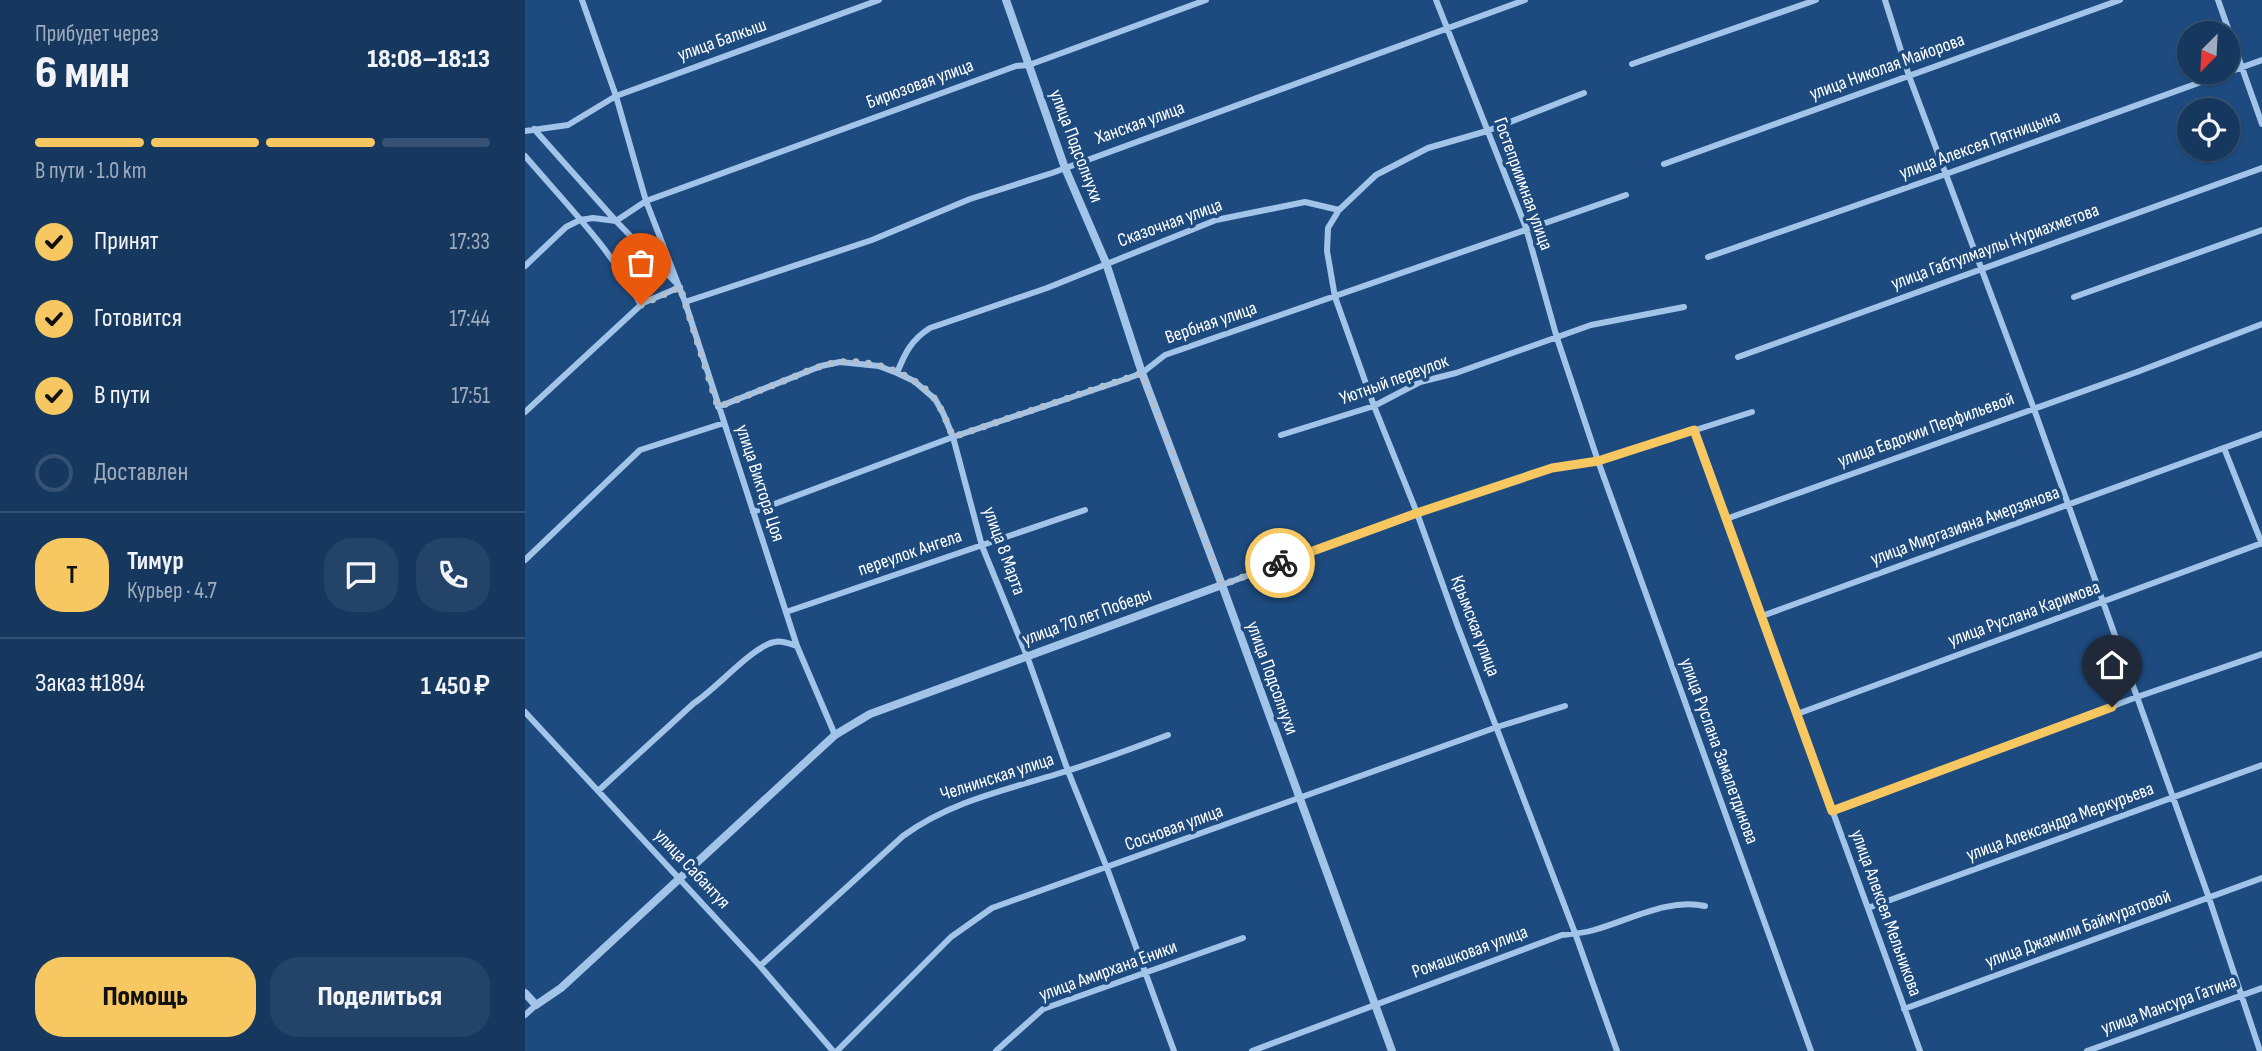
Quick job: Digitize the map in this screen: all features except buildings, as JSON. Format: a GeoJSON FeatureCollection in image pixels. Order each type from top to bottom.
{"type":"FeatureCollection","features":[{"type":"Feature","properties":{"kind":"street","name":"улица Виктора Цоя"},"geometry":{"type":"LineString","coordinates":[[582,0],[616,96],[646,201],[680,287],[797,646],[835,734]]}},
{"type":"Feature","properties":{"kind":"street","name":"улица Балкыш"},"geometry":{"type":"LineString","coordinates":[[525,131],[568,125],[616,96],[879,0]]}},
{"type":"Feature","properties":{"kind":"street","name":"улица Подсолнухи"},"geometry":{"type":"LineString","coordinates":[[1006,0],[1065,168],[1106,263],[1142,373],[1392,1051]]}},
{"type":"Feature","properties":{"kind":"street","name":"Бирюзовая улица"},"geometry":{"type":"LineString","coordinates":[[616,221],[646,201],[1206,0]]}},
{"type":"Feature","properties":{"kind":"street","name":"Гостеприимная улица"},"geometry":{"type":"LineString","coordinates":[[1436,0],[1526,228],[1556,338],[1598,461]]}},
{"type":"Feature","properties":{"kind":"street","name":"Ханская улица"},"geometry":{"type":"LineString","coordinates":[[685,302],[872,240],[970,199],[1065,168],[1525,0]]}},
{"type":"Feature","properties":{"kind":"street"},"geometry":{"type":"LineString","coordinates":[[1632,64],[1817,0]]}},
{"type":"Feature","properties":{"kind":"street"},"geometry":{"type":"LineString","coordinates":[[1885,0],[1909,76],[2034,409],[2173,797],[2260,1051]]}},
{"type":"Feature","properties":{"kind":"street","name":"улица Николая Майорова"},"geometry":{"type":"LineString","coordinates":[[1664,164],[2120,0]]}},
{"type":"Feature","properties":{"kind":"street"},"geometry":{"type":"LineString","coordinates":[[2218,0],[2262,124]]}},
{"type":"Feature","properties":{"kind":"street","name":"улица Алексея Пятницына"},"geometry":{"type":"LineString","coordinates":[[1708,257],[2262,60]]}},
{"type":"Feature","properties":{"kind":"street"},"geometry":{"type":"LineString","coordinates":[[1339,210],[1376,175],[1428,148],[1487,131],[1584,93]]}},
{"type":"Feature","properties":{"kind":"street"},"geometry":{"type":"LineString","coordinates":[[525,412],[641,305],[680,287],[616,221],[534,129]]}},
{"type":"Feature","properties":{"kind":"street"},"geometry":{"type":"LineString","coordinates":[[525,156],[580,220],[593,231],[626,277],[641,305]]}},
{"type":"Feature","properties":{"kind":"street","name":"улица Габтулмаулы Нуриахметова"},"geometry":{"type":"LineString","coordinates":[[1738,357],[2262,168]]}},
{"type":"Feature","properties":{"kind":"street","name":"Вербная улица"},"geometry":{"type":"LineString","coordinates":[[753,512],[953,437],[1142,373],[1165,355],[1626,195]]}},
{"type":"Feature","properties":{"kind":"street","name":"Сказочная улица"},"geometry":{"type":"LineString","coordinates":[[897,373],[908,347],[917,336],[930,328],[1047,288],[1216,220],[1305,202],[1339,210]]}},
{"type":"Feature","properties":{"kind":"street","name":"Крымская улица"},"geometry":{"type":"LineString","coordinates":[[1339,210],[1328,228],[1327,251],[1335,297],[1617,1051]]}},
{"type":"Feature","properties":{"kind":"street"},"geometry":{"type":"LineString","coordinates":[[525,265],[566,227],[580,220],[593,218],[616,221]]}},
{"type":"Feature","properties":{"kind":"street"},"geometry":{"type":"LineString","coordinates":[[2074,297],[2262,230]]}},
{"type":"Feature","properties":{"kind":"street","name":"Уютный переулок"},"geometry":{"type":"LineString","coordinates":[[1281,435],[1374,406],[1420,382],[1456,373],[1591,325],[1684,307]]}},
{"type":"Feature","properties":{"kind":"street","name":"улица Евдокии Перфильевой"},"geometry":{"type":"LineString","coordinates":[[1726,519],[2137,372],[2262,324]]}},
{"type":"Feature","properties":{"kind":"street","name":"улица 8 Марта"},"geometry":{"type":"LineString","coordinates":[[718,407],[831,364],[857,362],[879,366],[914,381],[935,399],[953,437],[982,545],[1027,656],[1174,1051]]}},
{"type":"Feature","properties":{"kind":"street","name":"улица 70 лет Победы"},"geometry":{"type":"LineString","coordinates":[[525,1015],[536,1004],[561,988],[835,734],[870,713],[1417,513],[1552,468],[1598,461],[1752,412]]}},
{"type":"Feature","properties":{"kind":"street"},"geometry":{"type":"LineString","coordinates":[[525,560],[640,450],[724,423]]}},
{"type":"Feature","properties":{"kind":"street","name":"улица Алексея Мельникова"},"geometry":{"type":"LineString","coordinates":[[1694,430],[1920,1051]]}},
{"type":"Feature","properties":{"kind":"street","name":"улица Миргазияна Амерзянова"},"geometry":{"type":"LineString","coordinates":[[1762,616],[2262,434]]}},
{"type":"Feature","properties":{"kind":"street"},"geometry":{"type":"LineString","coordinates":[[2224,448],[2262,544]]}},
{"type":"Feature","properties":{"kind":"street","name":"улица Руслана Замалетдинова"},"geometry":{"type":"LineString","coordinates":[[1598,461],[1811,1051]]}},
{"type":"Feature","properties":{"kind":"street","name":"переулок Ангела"},"geometry":{"type":"LineString","coordinates":[[786,612],[1084,510]]}},
{"type":"Feature","properties":{"kind":"street","name":"улица Руслана Каримова"},"geometry":{"type":"LineString","coordinates":[[1797,714],[2262,544]]}},
{"type":"Feature","properties":{"kind":"street"},"geometry":{"type":"LineString","coordinates":[[598,791],[756,651],[774,642],[797,646]]}},
{"type":"Feature","properties":{"kind":"street"},"geometry":{"type":"LineString","coordinates":[[1832,811],[2137,697],[2262,654]]}},
{"type":"Feature","properties":{"kind":"street","name":"Сосновая улица"},"geometry":{"type":"LineString","coordinates":[[835,1051],[951,936],[992,908],[1497,727],[1565,706]]}},
{"type":"Feature","properties":{"kind":"street","name":"улица Сабантуя"},"geometry":{"type":"LineString","coordinates":[[525,712],[835,1051]]}},
{"type":"Feature","properties":{"kind":"street","name":"Челнинская улица"},"geometry":{"type":"LineString","coordinates":[[760,966],[903,836],[924,821],[947,809],[1168,736]]}},
{"type":"Feature","properties":{"kind":"street","name":"улица Александра Меркурьева"},"geometry":{"type":"LineString","coordinates":[[1868,908],[2262,765]]}},
{"type":"Feature","properties":{"kind":"street","name":"улица Джамили Баймуратовой"},"geometry":{"type":"LineString","coordinates":[[1904,1009],[2262,878]]}},
{"type":"Feature","properties":{"kind":"street","name":"Ромашковая улица"},"geometry":{"type":"LineString","coordinates":[[1252,1051],[1562,935],[1595,930],[1647,912],[1679,905],[1691,903],[1705,906]]}},
{"type":"Feature","properties":{"kind":"street","name":"улица Амирхана Еники"},"geometry":{"type":"LineString","coordinates":[[996,1051],[1043,1009],[1243,938]]}},
{"type":"Feature","properties":{"kind":"street","name":"улица Мансура Гатина"},"geometry":{"type":"LineString","coordinates":[[2087,1051],[2262,988]]}},
{"type":"Feature","properties":{"kind":"street"},"geometry":{"type":"LineString","coordinates":[[525,993],[536,1004]]}},
{"type":"Feature","properties":{"kind":"way so far"},"geometry":{"type":"LineString","coordinates":[[641,305],[680,287],[718,407],[821,366],[857,362],[897,373],[926,390],[943,412],[953,437],[1142,373],[1222,585],[1280,563]]}},
{"type":"Feature","properties":{"kind":"route"},"geometry":{"type":"LineString","coordinates":[[1280,563],[1552,468],[1598,461],[1694,430],[1832,811],[2112,707]]}}]}
